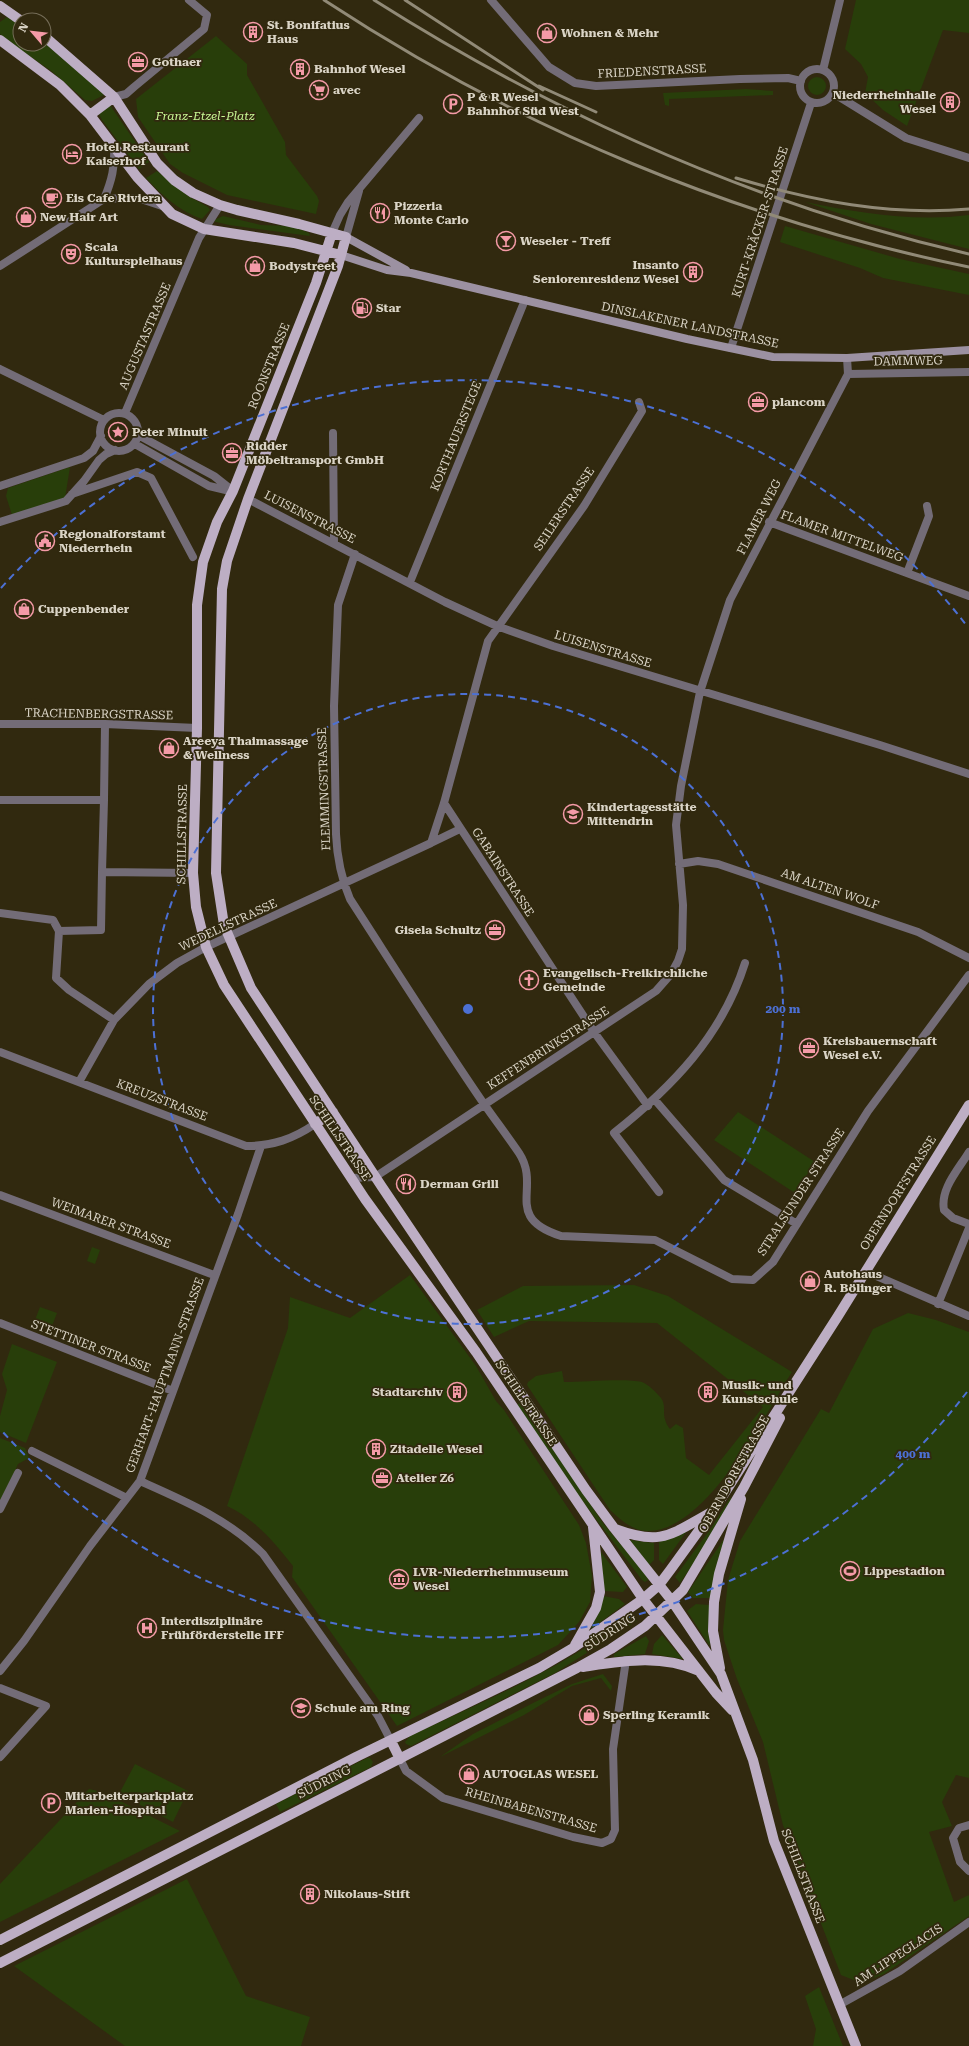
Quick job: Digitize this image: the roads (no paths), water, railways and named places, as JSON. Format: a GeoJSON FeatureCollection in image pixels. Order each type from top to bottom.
{"type":"FeatureCollection","features":[{"type":"Feature","properties":{"kind":"main road"},"geometry":{"type":"LineString","coordinates":[[0,7],[12,15]]}},
{"type":"Feature","properties":{"kind":"main road"},"geometry":{"type":"LineString","coordinates":[[0,40],[60,85],[90,116],[137,178],[165,207],[178,217],[204,229],[294,243],[328,250],[341,255]]}},
{"type":"Feature","properties":{"kind":"main road"},"geometry":{"type":"LineString","coordinates":[[52,43],[114,97],[157,163],[174,180],[193,193],[220,205],[346,237]]}},
{"type":"Feature","properties":{"kind":"main road"},"geometry":{"type":"LineString","coordinates":[[90,116],[114,97]]}},
{"type":"Feature","properties":{"kind":"main road","name":"ROONSTRASSE"},"geometry":{"type":"LineString","coordinates":[[233,491],[328,250],[332,233]]}},
{"type":"Feature","properties":{"kind":"main road","name":"DINSLAKENER LANDSTRASSE"},"geometry":{"type":"LineString","coordinates":[[346,237],[411,273]]}},
{"type":"Feature","properties":{"kind":"main road","name":"SCHILLSTRASSE"},"geometry":{"type":"LineString","coordinates":[[346,237],[338,266],[248,499],[227,561],[222,589],[216,873],[222,918],[228,937],[251,988],[375,1177],[614,1528],[672,1601],[721,1674],[753,1760],[774,1841],[856,2046]]}},
{"type":"Feature","properties":{"kind":"main road","name":"DINSLAKENER LANDSTRASSE"},"geometry":{"type":"LineString","coordinates":[[341,255],[387,270],[411,273],[773,357],[847,358],[969,350]]}},
{"type":"Feature","properties":{"kind":"main road"},"geometry":{"type":"LineString","coordinates":[[233,491],[248,499]]}},
{"type":"Feature","properties":{"kind":"main road","name":"SCHILLSTRASSE"},"geometry":{"type":"LineString","coordinates":[[233,491],[217,522],[203,562],[197,605],[197,728],[193,873],[196,908],[206,946],[224,985],[351,1178],[501,1390],[643,1599],[716,1693],[735,1713]]}},
{"type":"Feature","properties":{"kind":"main road","name":"OBERNDORFSTRASSE"},"geometry":{"type":"LineString","coordinates":[[656,1617],[682,1590],[744,1487],[764,1447],[838,1316],[969,1105]]}},
{"type":"Feature","properties":{"kind":"main road"},"geometry":{"type":"LineString","coordinates":[[315,1124],[333,1112]]}},
{"type":"Feature","properties":{"kind":"main road","name":"OBERNDORFSTRASSE"},"geometry":{"type":"LineString","coordinates":[[643,1599],[659,1584],[713,1511],[838,1316]]}},
{"type":"Feature","properties":{"kind":"main road"},"geometry":{"type":"LineString","coordinates":[[501,1390],[514,1382]]}},
{"type":"Feature","properties":{"kind":"main road"},"geometry":{"type":"LineString","coordinates":[[721,1674],[714,1630],[714,1602],[719,1574],[744,1487]]}},
{"type":"Feature","properties":{"kind":"main road"},"geometry":{"type":"LineString","coordinates":[[614,1528],[638,1537],[656,1538],[676,1531],[713,1511]]}},
{"type":"Feature","properties":{"kind":"main road"},"geometry":{"type":"LineString","coordinates":[[573,1648],[596,1608],[600,1592],[592,1525]]}},
{"type":"Feature","properties":{"kind":"main road","name":"SÜDRING"},"geometry":{"type":"LineString","coordinates":[[0,1940],[391,1740],[485,1695],[573,1648],[643,1599]]}},
{"type":"Feature","properties":{"kind":"main road","name":"SÜDRING"},"geometry":{"type":"LineString","coordinates":[[0,1963],[577,1668],[611,1649],[656,1617]]}},
{"type":"Feature","properties":{"kind":"main road"},"geometry":{"type":"LineString","coordinates":[[577,1668],[626,1660],[669,1661],[684,1664],[700,1671]]}},
{"type":"Feature","properties":{"kind":"main road"},"geometry":{"type":"LineString","coordinates":[[391,1740],[400,1759]]}},
{"type":"Feature","properties":{"kind":"street"},"geometry":{"type":"LineString","coordinates":[[114,97],[126,94],[204,29],[207,15],[189,0]]}},
{"type":"Feature","properties":{"kind":"street","name":"FRIEDENSTRASSE"},"geometry":{"type":"LineString","coordinates":[[491,0],[548,67],[575,83],[596,86],[788,78],[801,81]]}},
{"type":"Feature","properties":{"kind":"street"},"geometry":{"type":"LineString","coordinates":[[823,70],[833,35],[840,0]]}},
{"type":"Feature","properties":{"kind":"street"},"geometry":{"type":"LineString","coordinates":[[812,70],[823,70],[832,78],[834,83],[833,93],[826,102],[811,103],[803,96],[800,86],[801,81],[803,76],[812,70]]}},
{"type":"Feature","properties":{"kind":"street"},"geometry":{"type":"LineString","coordinates":[[833,93],[906,138],[969,158]]}},
{"type":"Feature","properties":{"kind":"street","name":"KURT-KRÄCKER-STRASSE"},"geometry":{"type":"LineString","coordinates":[[731,348],[811,103]]}},
{"type":"Feature","properties":{"kind":"street"},"geometry":{"type":"LineString","coordinates":[[332,233],[340,215],[419,118]]}},
{"type":"Feature","properties":{"kind":"street"},"geometry":{"type":"LineString","coordinates":[[104,199],[114,173],[114,147]]}},
{"type":"Feature","properties":{"kind":"street"},"geometry":{"type":"LineString","coordinates":[[346,237],[359,190]]}},
{"type":"Feature","properties":{"kind":"street"},"geometry":{"type":"LineString","coordinates":[[0,266],[104,199],[142,199],[165,207]]}},
{"type":"Feature","properties":{"kind":"street","name":"AUGUSTASTRASSE"},"geometry":{"type":"LineString","coordinates":[[125,413],[204,229],[220,205]]}},
{"type":"Feature","properties":{"kind":"street","name":"KORTHAUERSTEGE"},"geometry":{"type":"LineString","coordinates":[[410,582],[525,300]]}},
{"type":"Feature","properties":{"kind":"street"},"geometry":{"type":"LineString","coordinates":[[847,358],[848,374]]}},
{"type":"Feature","properties":{"kind":"street"},"geometry":{"type":"LineString","coordinates":[[0,369],[104,420]]}},
{"type":"Feature","properties":{"kind":"street","name":"DAMMWEG"},"geometry":{"type":"LineString","coordinates":[[848,374],[969,372]]}},
{"type":"Feature","properties":{"kind":"street","name":"FLAMER WEG"},"geometry":{"type":"LineString","coordinates":[[700,692],[730,600],[769,522],[848,374]]}},
{"type":"Feature","properties":{"kind":"street","name":"SEILERSTRASSE"},"geometry":{"type":"LineString","coordinates":[[497,626],[584,506],[642,411],[639,402]]}},
{"type":"Feature","properties":{"kind":"street"},"geometry":{"type":"LineString","coordinates":[[0,522],[66,501],[99,460],[106,454],[115,450],[128,449],[135,444],[138,435],[137,424],[134,419],[125,413],[113,413],[104,420],[100,431],[103,442],[115,450]]}},
{"type":"Feature","properties":{"kind":"street"},"geometry":{"type":"LineString","coordinates":[[334,434],[334,543]]}},
{"type":"Feature","properties":{"kind":"street"},"geometry":{"type":"LineString","coordinates":[[138,435],[214,476],[233,491]]}},
{"type":"Feature","properties":{"kind":"street"},"geometry":{"type":"LineString","coordinates":[[0,486],[84,458],[93,450],[101,436]]}},
{"type":"Feature","properties":{"kind":"street"},"geometry":{"type":"LineString","coordinates":[[135,444],[209,486],[233,491]]}},
{"type":"Feature","properties":{"kind":"street"},"geometry":{"type":"LineString","coordinates":[[72,494],[137,472],[151,478],[193,557]]}},
{"type":"Feature","properties":{"kind":"street","name":"LUISENSTRASSE"},"geometry":{"type":"LineString","coordinates":[[248,499],[497,626],[700,692],[880,745],[969,774]]}},
{"type":"Feature","properties":{"kind":"street","name":"FLAMER MITTELWEG"},"geometry":{"type":"LineString","coordinates":[[907,573],[929,516],[927,506]]}},
{"type":"Feature","properties":{"kind":"street","name":"FLAMER MITTELWEG"},"geometry":{"type":"LineString","coordinates":[[769,522],[969,596]]}},
{"type":"Feature","properties":{"kind":"street","name":"FLEMMINGSTRASSE"},"geometry":{"type":"LineString","coordinates":[[355,554],[338,605],[334,706],[337,853],[344,884],[350,898],[484,1104]]}},
{"type":"Feature","properties":{"kind":"street"},"geometry":{"type":"LineString","coordinates":[[431,843],[444,804],[488,641],[497,626]]}},
{"type":"Feature","properties":{"kind":"street","name":"KEFFENBRINKSTRASSE"},"geometry":{"type":"LineString","coordinates":[[375,1177],[656,991],[671,974],[678,962],[682,949],[683,905],[676,825],[681,786],[700,692]]}},
{"type":"Feature","properties":{"kind":"street","name":"TRACHENBERGSTRASSE"},"geometry":{"type":"LineString","coordinates":[[0,724],[105,724],[197,728]]}},
{"type":"Feature","properties":{"kind":"street"},"geometry":{"type":"LineString","coordinates":[[59,931],[100,930],[105,724]]}},
{"type":"Feature","properties":{"kind":"street"},"geometry":{"type":"LineString","coordinates":[[0,800],[104,800]]}},
{"type":"Feature","properties":{"kind":"street","name":"GABAINSTRASSE"},"geometry":{"type":"LineString","coordinates":[[444,804],[594,1032],[632,1087],[648,1106]]}},
{"type":"Feature","properties":{"kind":"street","name":"WEDELLSTRASSE"},"geometry":{"type":"LineString","coordinates":[[79,1082],[114,1020],[149,984],[177,963],[206,946],[344,884],[460,829]]}},
{"type":"Feature","properties":{"kind":"street","name":"AM ALTEN WOLF"},"geometry":{"type":"LineString","coordinates":[[679,864],[698,861],[718,864],[918,932],[969,958]]}},
{"type":"Feature","properties":{"kind":"street"},"geometry":{"type":"LineString","coordinates":[[102,872],[193,873]]}},
{"type":"Feature","properties":{"kind":"street"},"geometry":{"type":"LineString","coordinates":[[0,913],[52,920],[59,931],[56,978],[69,990],[114,1020]]}},
{"type":"Feature","properties":{"kind":"street"},"geometry":{"type":"LineString","coordinates":[[658,1192],[614,1133],[648,1106],[689,1064],[716,1026],[738,983],[745,963]]}},
{"type":"Feature","properties":{"kind":"street","name":"STRALSUNDER STRASSE"},"geometry":{"type":"LineString","coordinates":[[484,1104],[521,1155],[526,1172],[527,1210],[533,1222],[547,1232],[561,1236],[655,1240],[732,1279],[753,1280],[773,1262],[868,1111],[969,975]]}},
{"type":"Feature","properties":{"kind":"street","name":"KREUZSTRASSE"},"geometry":{"type":"LineString","coordinates":[[0,1052],[246,1146],[261,1146],[295,1137],[315,1124]]}},
{"type":"Feature","properties":{"kind":"street"},"geometry":{"type":"LineString","coordinates":[[654,1100],[724,1180],[797,1224]]}},
{"type":"Feature","properties":{"kind":"street","name":"GERHART-HAUPTMANN-STRASSE"},"geometry":{"type":"LineString","coordinates":[[0,1671],[24,1641],[90,1546],[140,1481],[214,1275],[238,1214],[261,1146]]}},
{"type":"Feature","properties":{"kind":"street"},"geometry":{"type":"LineString","coordinates":[[969,1152],[944,1192],[942,1201],[944,1210],[953,1218],[969,1224]]}},
{"type":"Feature","properties":{"kind":"street"},"geometry":{"type":"LineString","coordinates":[[351,1178],[375,1177]]}},
{"type":"Feature","properties":{"kind":"street","name":"WEIMARER STRASSE"},"geometry":{"type":"LineString","coordinates":[[0,1195],[214,1275]]}},
{"type":"Feature","properties":{"kind":"street"},"geometry":{"type":"LineString","coordinates":[[938,1304],[969,1228]]}},
{"type":"Feature","properties":{"kind":"street"},"geometry":{"type":"LineString","coordinates":[[865,1271],[938,1304],[969,1316]]}},
{"type":"Feature","properties":{"kind":"street","name":"STETTINER STRASSE"},"geometry":{"type":"LineString","coordinates":[[0,1323],[173,1391]]}},
{"type":"Feature","properties":{"kind":"street"},"geometry":{"type":"LineString","coordinates":[[32,1451],[127,1498]]}},
{"type":"Feature","properties":{"kind":"street"},"geometry":{"type":"LineString","coordinates":[[0,1509],[18,1474]]}},
{"type":"Feature","properties":{"kind":"street"},"geometry":{"type":"LineString","coordinates":[[140,1481],[212,1514],[242,1535],[263,1554],[378,1716],[391,1740]]}},
{"type":"Feature","properties":{"kind":"street","name":"RHEINBABENSTRASSE"},"geometry":{"type":"LineString","coordinates":[[400,1759],[406,1771],[443,1798],[573,1837],[602,1843],[611,1839],[615,1830],[613,1749],[626,1660]]}},
{"type":"Feature","properties":{"kind":"street"},"geometry":{"type":"LineString","coordinates":[[0,1688],[46,1706],[0,1757]]}},
{"type":"Feature","properties":{"kind":"street"},"geometry":{"type":"LineString","coordinates":[[969,1825],[959,1828],[953,1838],[960,1862],[969,1871]]}},
{"type":"Feature","properties":{"kind":"street","name":"AM LIPPEGLACIS"},"geometry":{"type":"LineString","coordinates":[[839,2005],[900,1971],[969,1922]]}},
{"type":"Feature","properties":{"kind":"railway"},"geometry":{"type":"LineString","coordinates":[[324,0],[399,47],[475,90],[554,129],[634,164],[716,196],[799,224],[883,247],[969,267]]}},
{"type":"Feature","properties":{"kind":"railway"},"geometry":{"type":"LineString","coordinates":[[374,0],[443,42],[514,82],[661,152],[736,183],[812,210],[890,234],[969,254]]}},
{"type":"Feature","properties":{"kind":"railway"},"geometry":{"type":"LineString","coordinates":[[405,0],[543,90]]}},
{"type":"Feature","properties":{"kind":"railway"},"geometry":{"type":"LineString","coordinates":[[539,86],[596,112]]}},
{"type":"Feature","properties":{"kind":"railway"},"geometry":{"type":"LineString","coordinates":[[736,178],[794,194],[851,205],[939,211],[969,209]]}},
{"type":"Feature","properties":{"kind":"place","name":"St. Bonifatius Haus"},"geometry":{"type":"Point","coordinates":[253,32]}},
{"type":"Feature","properties":{"kind":"place","name":"Wohnen & Mehr"},"geometry":{"type":"Point","coordinates":[547,33]}},
{"type":"Feature","properties":{"kind":"place","name":"Gothaer"},"geometry":{"type":"Point","coordinates":[138,62]}},
{"type":"Feature","properties":{"kind":"place","name":"Bahnhof Wesel"},"geometry":{"type":"Point","coordinates":[300,69]}},
{"type":"Feature","properties":{"kind":"place","name":"avec"},"geometry":{"type":"Point","coordinates":[319,90]}},
{"type":"Feature","properties":{"kind":"place","name":"Niederrheinhalle Wesel"},"geometry":{"type":"Point","coordinates":[950,102]}},
{"type":"Feature","properties":{"kind":"place","name":"P & R Wesel Bahnhof Süd West"},"geometry":{"type":"Point","coordinates":[453,104]}},
{"type":"Feature","properties":{"kind":"place","name":"Hotel Restaurant Kaiserhof"},"geometry":{"type":"Point","coordinates":[72,154]}},
{"type":"Feature","properties":{"kind":"place","name":"Eis Cafe Riviera"},"geometry":{"type":"Point","coordinates":[52,198]}},
{"type":"Feature","properties":{"kind":"place","name":"Pizzeria Monte Carlo"},"geometry":{"type":"Point","coordinates":[380,213]}},
{"type":"Feature","properties":{"kind":"place","name":"New Hair Art"},"geometry":{"type":"Point","coordinates":[26,217]}},
{"type":"Feature","properties":{"kind":"place","name":"Weseler - Treff"},"geometry":{"type":"Point","coordinates":[506,241]}},
{"type":"Feature","properties":{"kind":"place","name":"Scala Kulturspielhaus"},"geometry":{"type":"Point","coordinates":[71,254]}},
{"type":"Feature","properties":{"kind":"place","name":"Bodystreet"},"geometry":{"type":"Point","coordinates":[255,266]}},
{"type":"Feature","properties":{"kind":"place","name":"Insanto Seniorenresidenz Wesel"},"geometry":{"type":"Point","coordinates":[693,272]}},
{"type":"Feature","properties":{"kind":"place","name":"Star"},"geometry":{"type":"Point","coordinates":[362,308]}},
{"type":"Feature","properties":{"kind":"place","name":"plancom"},"geometry":{"type":"Point","coordinates":[758,402]}},
{"type":"Feature","properties":{"kind":"place","name":"Peter Minuit"},"geometry":{"type":"Point","coordinates":[118,432]}},
{"type":"Feature","properties":{"kind":"place","name":"Ridder Möbeltransport GmbH"},"geometry":{"type":"Point","coordinates":[232,453]}},
{"type":"Feature","properties":{"kind":"place","name":"Regionalforstamt Niederrhein"},"geometry":{"type":"Point","coordinates":[45,541]}},
{"type":"Feature","properties":{"kind":"place","name":"Cuppenbender"},"geometry":{"type":"Point","coordinates":[24,609]}},
{"type":"Feature","properties":{"kind":"place","name":"Areeya Thaimassage & Wellness"},"geometry":{"type":"Point","coordinates":[169,748]}},
{"type":"Feature","properties":{"kind":"place","name":"Kindertagesstätte Mittendrin"},"geometry":{"type":"Point","coordinates":[573,814]}},
{"type":"Feature","properties":{"kind":"place","name":"Gisela Schultz"},"geometry":{"type":"Point","coordinates":[495,930]}},
{"type":"Feature","properties":{"kind":"place","name":"Evangelisch-Freikirchliche Gemeinde"},"geometry":{"type":"Point","coordinates":[529,980]}},
{"type":"Feature","properties":{"kind":"place","name":"Kreisbauernschaft Wesel e.V."},"geometry":{"type":"Point","coordinates":[809,1048]}},
{"type":"Feature","properties":{"kind":"place","name":"Derman Grill"},"geometry":{"type":"Point","coordinates":[406,1184]}},
{"type":"Feature","properties":{"kind":"place","name":"Autohaus R. Bölinger"},"geometry":{"type":"Point","coordinates":[810,1281]}},
{"type":"Feature","properties":{"kind":"place","name":"Stadtarchiv"},"geometry":{"type":"Point","coordinates":[457,1392]}},
{"type":"Feature","properties":{"kind":"place","name":"Musik- und Kunstschule"},"geometry":{"type":"Point","coordinates":[708,1392]}},
{"type":"Feature","properties":{"kind":"place","name":"Zitadelle Wesel"},"geometry":{"type":"Point","coordinates":[376,1449]}},
{"type":"Feature","properties":{"kind":"place","name":"Atelier Z6"},"geometry":{"type":"Point","coordinates":[382,1478]}},
{"type":"Feature","properties":{"kind":"place","name":"Lippestadion"},"geometry":{"type":"Point","coordinates":[850,1571]}},
{"type":"Feature","properties":{"kind":"place","name":"LVR-Niederrheinmuseum Wesel"},"geometry":{"type":"Point","coordinates":[399,1579]}},
{"type":"Feature","properties":{"kind":"place","name":"Interdisziplinäre Frühförderstelle IFF"},"geometry":{"type":"Point","coordinates":[147,1628]}},
{"type":"Feature","properties":{"kind":"place","name":"Schule am Ring"},"geometry":{"type":"Point","coordinates":[301,1708]}},
{"type":"Feature","properties":{"kind":"place","name":"Sperling Keramik"},"geometry":{"type":"Point","coordinates":[589,1715]}},
{"type":"Feature","properties":{"kind":"place","name":"AUTOGLAS WESEL"},"geometry":{"type":"Point","coordinates":[469,1774]}},
{"type":"Feature","properties":{"kind":"place","name":"Mitarbeiterparkplatz Marien-Hospital"},"geometry":{"type":"Point","coordinates":[51,1803]}},
{"type":"Feature","properties":{"kind":"place","name":"Nikolaus-Stift"},"geometry":{"type":"Point","coordinates":[310,1894]}},
{"type":"Feature","properties":{"kind":"park label","name":"Franz-Etzel-Platz"},"geometry":{"type":"Point","coordinates":[205,116]}}]}
